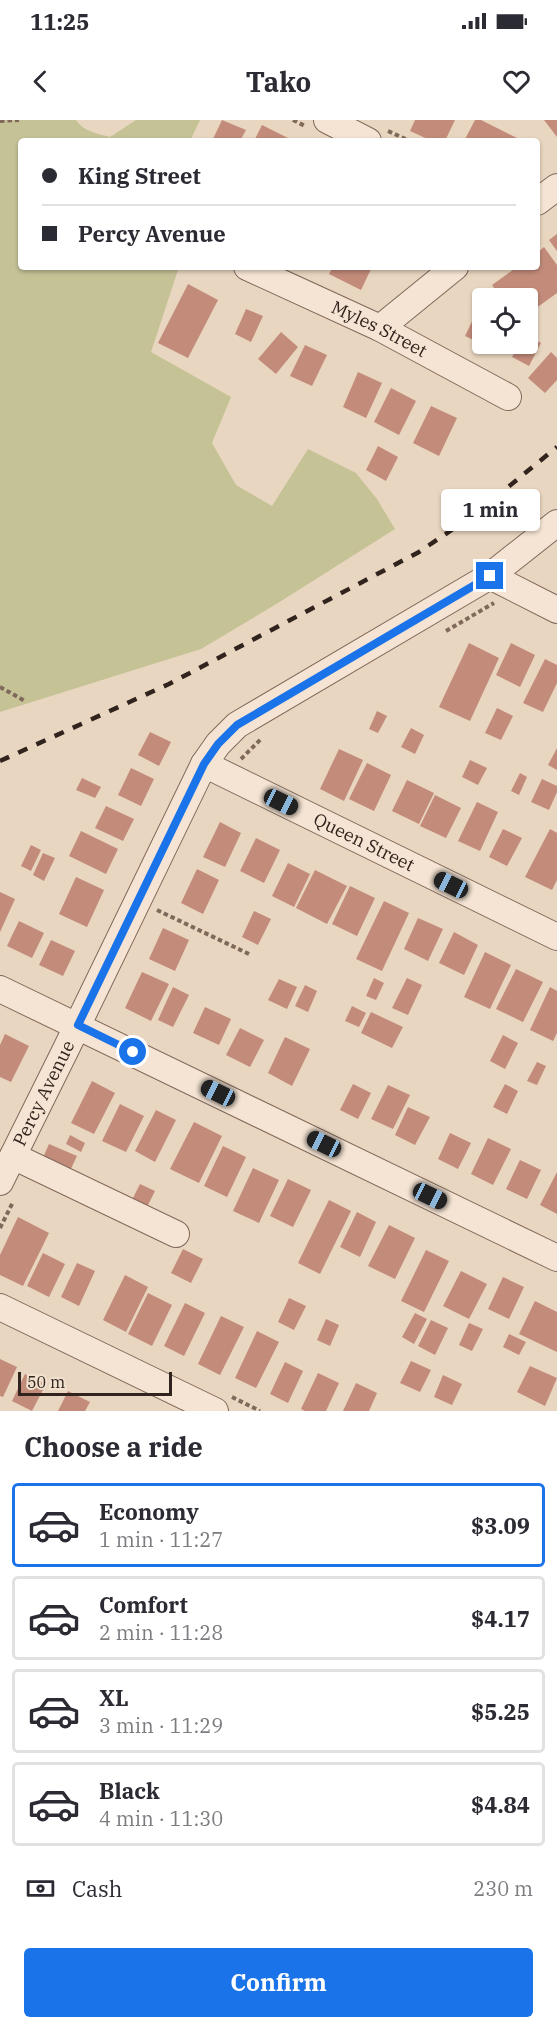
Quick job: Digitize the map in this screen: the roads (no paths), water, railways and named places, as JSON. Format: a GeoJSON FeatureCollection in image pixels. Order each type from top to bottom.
{"type":"FeatureCollection","features":[{"type":"Feature","properties":{"kind":"street"},"geometry":{"type":"LineString","coordinates":[[327,120],[362,138]]}},
{"type":"Feature","properties":{"kind":"street"},"geometry":{"type":"LineString","coordinates":[[540,200],[557,187]]}},
{"type":"Feature","properties":{"kind":"street","name":"Myles Street"},"geometry":{"type":"LineString","coordinates":[[254,270],[380,328],[508,396]]}},
{"type":"Feature","properties":{"kind":"street"},"geometry":{"type":"LineString","coordinates":[[380,328],[452,270]]}},
{"type":"Feature","properties":{"kind":"street","name":"Percy Avenue"},"geometry":{"type":"LineString","coordinates":[[7,1190],[13,1156],[78,1025],[152,908],[204,764],[218,744],[237,725],[501,582],[557,523]]}},
{"type":"Feature","properties":{"kind":"street"},"geometry":{"type":"LineString","coordinates":[[501,582],[557,610]]}},
{"type":"Feature","properties":{"kind":"street","name":"Queen Street"},"geometry":{"type":"LineString","coordinates":[[204,764],[557,937]]}},
{"type":"Feature","properties":{"kind":"street"},"geometry":{"type":"LineString","coordinates":[[0,988],[557,1258]]}},
{"type":"Feature","properties":{"kind":"street"},"geometry":{"type":"LineString","coordinates":[[13,1156],[176,1234]]}},
{"type":"Feature","properties":{"kind":"street"},"geometry":{"type":"LineString","coordinates":[[0,1307],[215,1411]]}},
{"type":"Feature","properties":{"kind":"railway"},"geometry":{"type":"LineString","coordinates":[[0,761],[169,684],[419,552],[475,514],[557,447]]}}]}
